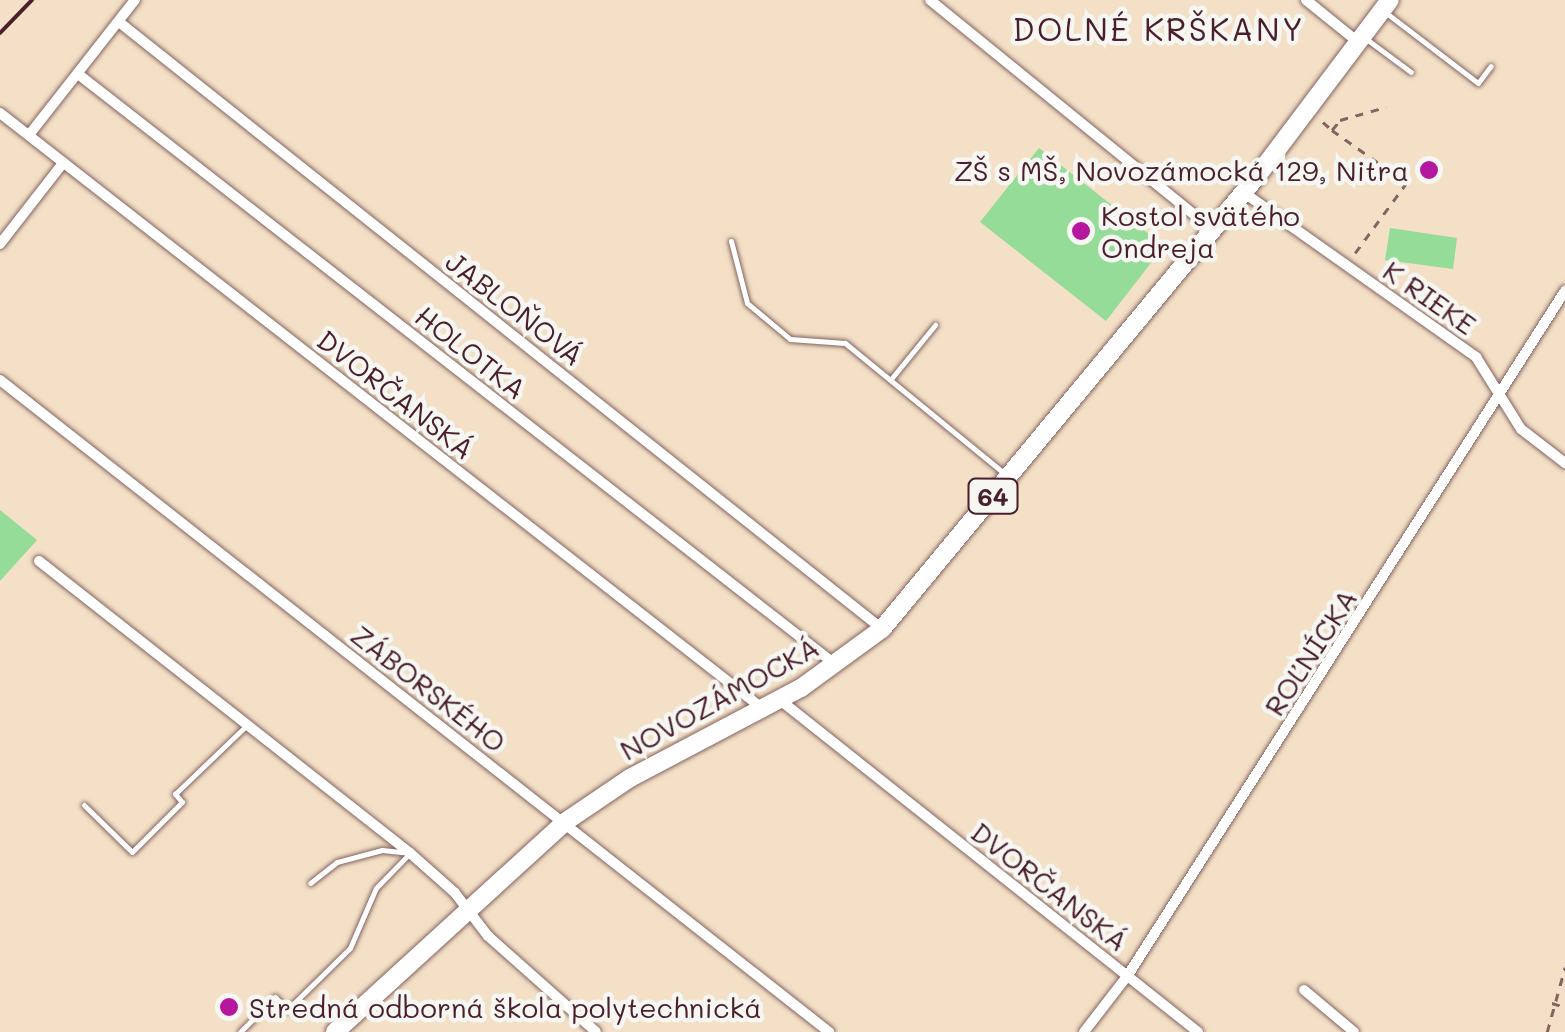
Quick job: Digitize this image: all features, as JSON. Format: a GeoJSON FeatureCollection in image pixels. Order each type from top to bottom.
{"type":"FeatureCollection","features":[{"type":"Feature","properties":{"kind":"main road","name":"NOVOZÁMOCKÁ"},"geometry":{"type":"LineString","coordinates":[[335,1032],[565,822],[641,772],[772,705],[837,666],[882,628],[1243,192],[1387,5]]}},
{"type":"Feature","properties":{"kind":"street"},"geometry":{"type":"LineString","coordinates":[[29,135],[135,0]]}},
{"type":"Feature","properties":{"kind":"street"},"geometry":{"type":"LineString","coordinates":[[930,0],[1212,229]]}},
{"type":"Feature","properties":{"kind":"street"},"geometry":{"type":"LineString","coordinates":[[1306,0],[1360,39]]}},
{"type":"Feature","properties":{"kind":"street","name":"JABLOŇOVÁ"},"geometry":{"type":"LineString","coordinates":[[119,22],[882,628]]}},
{"type":"Feature","properties":{"kind":"street","name":"HOLOTKA"},"geometry":{"type":"LineString","coordinates":[[78,74],[837,666]]}},
{"type":"Feature","properties":{"kind":"street","name":"DVORČANSKÁ"},"geometry":{"type":"LineString","coordinates":[[0,113],[1198,1032]]}},
{"type":"Feature","properties":{"kind":"street"},"geometry":{"type":"LineString","coordinates":[[0,244],[63,162]]}},
{"type":"Feature","properties":{"kind":"street","name":"K RIEKE"},"geometry":{"type":"LineString","coordinates":[[1243,192],[1476,357],[1521,430],[1565,463]]}},
{"type":"Feature","properties":{"kind":"street","name":"ROĽNÍCKA"},"geometry":{"type":"LineString","coordinates":[[1084,1032],[1128,976],[1500,398],[1565,290]]}},
{"type":"Feature","properties":{"kind":"street","name":"ZÁBORSKÉHO"},"geometry":{"type":"LineString","coordinates":[[0,380],[830,1032]]}},
{"type":"Feature","properties":{"kind":"street"},"geometry":{"type":"LineString","coordinates":[[39,561],[410,853],[467,908],[488,936],[596,1032]]}},
{"type":"Feature","properties":{"kind":"street"},"geometry":{"type":"LineString","coordinates":[[1304,990],[1354,1032]]}},
{"type":"Feature","properties":{"kind":"lane"},"geometry":{"type":"LineString","coordinates":[[1387,5],[1478,83],[1491,66]]}},
{"type":"Feature","properties":{"kind":"lane"},"geometry":{"type":"LineString","coordinates":[[1360,39],[1411,72]]}},
{"type":"Feature","properties":{"kind":"lane"},"geometry":{"type":"LineString","coordinates":[[730,241],[746,303],[790,339],[845,343],[1008,476]]}},
{"type":"Feature","properties":{"kind":"lane"},"geometry":{"type":"LineString","coordinates":[[891,379],[935,325]]}},
{"type":"Feature","properties":{"kind":"lane"},"geometry":{"type":"LineString","coordinates":[[84,806],[132,852],[182,802],[175,794],[246,725]]}},
{"type":"Feature","properties":{"kind":"lane"},"geometry":{"type":"LineString","coordinates":[[310,884],[336,862],[382,850],[410,853]]}},
{"type":"Feature","properties":{"kind":"lane"},"geometry":{"type":"LineString","coordinates":[[240,1032],[274,997],[288,1010],[350,948],[376,888],[410,853]]}},
{"type":"Feature","properties":{"kind":"path"},"geometry":{"type":"LineString","coordinates":[[1332,130],[1340,120],[1386,107]]}},
{"type":"Feature","properties":{"kind":"path"},"geometry":{"type":"LineString","coordinates":[[1322,122],[1408,180],[1346,264]]}},
{"type":"Feature","properties":{"kind":"path"},"geometry":{"type":"LineString","coordinates":[[1547,1032],[1552,1002],[1565,967]]}},
{"type":"Feature","properties":{"kind":"path"},"geometry":{"type":"LineString","coordinates":[[1552,1002],[1565,1008]]}},
{"type":"Feature","properties":{"kind":"green space"},"geometry":{"type":"Polygon","coordinates":[[[1039,148],[1164,246],[1106,321],[980,222],[1039,148]]]}},
{"type":"Feature","properties":{"kind":"green space"},"geometry":{"type":"Polygon","coordinates":[[[1390,228],[1457,238],[1453,269],[1385,260],[1390,228]]]}},
{"type":"Feature","properties":{"kind":"green space"},"geometry":{"type":"Polygon","coordinates":[[[0,510],[37,540],[0,581],[0,510]]]}},
{"type":"Feature","properties":{"kind":"railway"},"geometry":{"type":"LineString","coordinates":[[0,33],[32,0]]}},
{"type":"Feature","properties":{"kind":"place","name":"ZŠ s MŠ, Novozámocká 129, Nitra"},"geometry":{"type":"Point","coordinates":[1429,170]}},
{"type":"Feature","properties":{"kind":"place","name":"Kostol svätého Ondreja"},"geometry":{"type":"Point","coordinates":[1081,231]}},
{"type":"Feature","properties":{"kind":"place","name":"Stredná odborná škola polytechnická"},"geometry":{"type":"Point","coordinates":[229,1007]}},
{"type":"Feature","properties":{"kind":"district","name":"DOLNÉ KRŠKANY"},"geometry":{"type":"Point","coordinates":[1159,28]}}]}
